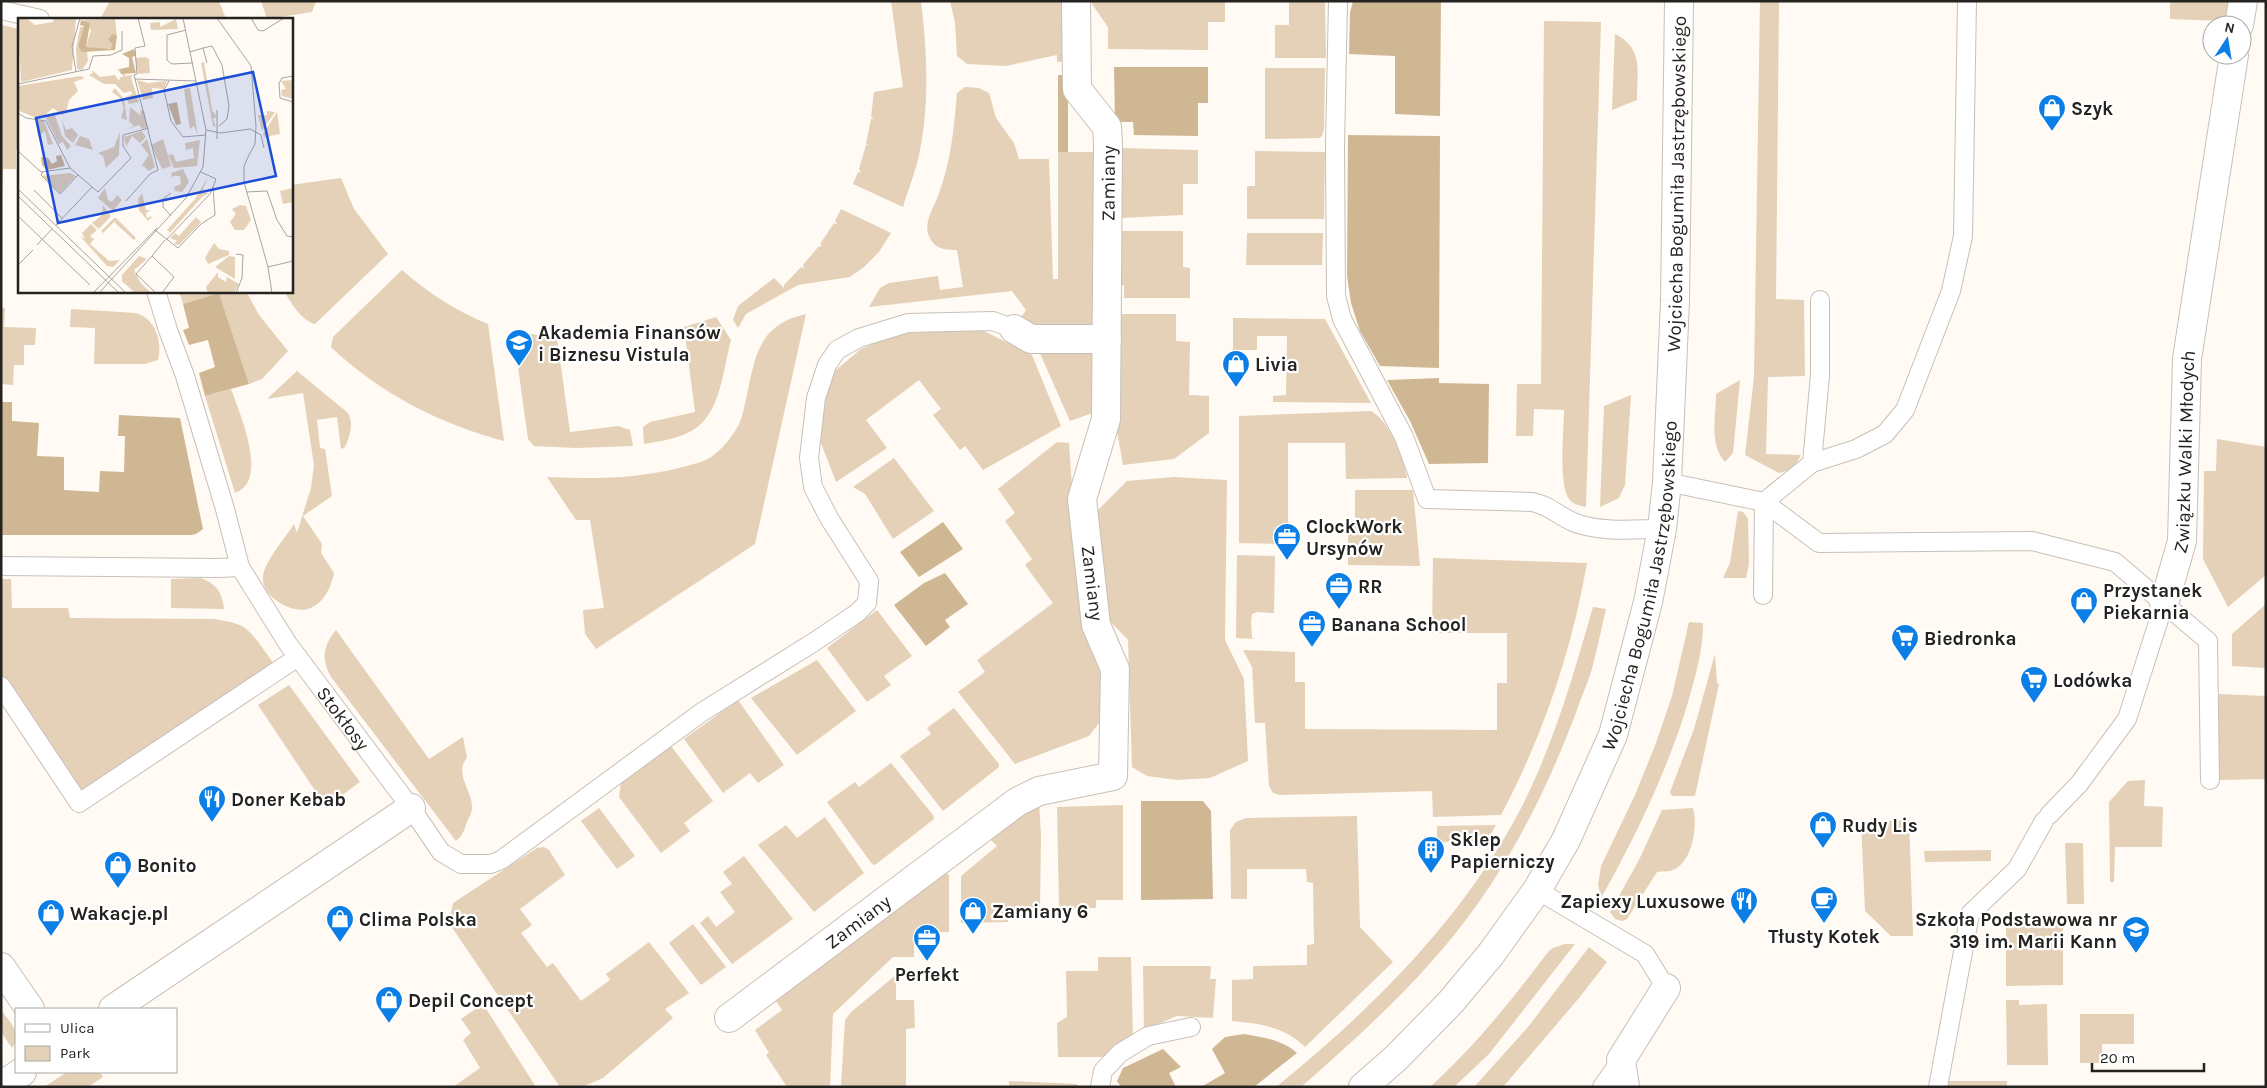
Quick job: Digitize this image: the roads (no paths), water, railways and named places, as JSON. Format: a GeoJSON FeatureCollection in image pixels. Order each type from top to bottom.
{"type":"FeatureCollection","features":[{"type":"Feature","properties":{"kind":"street","name":"Zamiany"},"geometry":{"type":"LineString","coordinates":[[729,1018],[1017,802],[1039,791],[1112,776],[1115,669],[1096,625],[1082,499],[1106,419],[1107,127],[1077,89],[1076,1]]}},
{"type":"Feature","properties":{"kind":"street","name":"Wojciecha Bogumiła Jastrzębowskiego"},"geometry":{"type":"LineString","coordinates":[[1363,1087],[1396,1058],[1450,1003],[1491,954],[1537,890],[1566,840],[1613,735],[1648,602],[1662,530],[1667,482],[1675,301],[1679,1]]}},
{"type":"Feature","properties":{"kind":"street"},"geometry":{"type":"LineString","coordinates":[[2241,15],[2243,1]]}},
{"type":"Feature","properties":{"kind":"street","name":"Związku Walki Młodych"},"geometry":{"type":"LineString","coordinates":[[2164,604],[2182,541],[2187,359],[2232,65]]}},
{"type":"Feature","properties":{"kind":"street"},"geometry":{"type":"LineString","coordinates":[[1014,329],[1031,338],[1107,339]]}},
{"type":"Feature","properties":{"kind":"street"},"geometry":{"type":"LineString","coordinates":[[114,1008],[411,808]]}},
{"type":"Feature","properties":{"kind":"street"},"geometry":{"type":"LineString","coordinates":[[1,967],[29,1008]]}},
{"type":"Feature","properties":{"kind":"street"},"geometry":{"type":"LineString","coordinates":[[1625,1087],[1620,1060],[1666,988]]}},
{"type":"Feature","properties":{"kind":"street"},"geometry":{"type":"LineString","coordinates":[[1,1086],[20,1073]]}},
{"type":"Feature","properties":{"kind":"lane"},"geometry":{"type":"LineString","coordinates":[[1338,1],[1335,145],[1336,296],[1342,319],[1404,437],[1427,499],[1532,502],[1547,506],[1574,522],[1593,528],[1662,530]]}},
{"type":"Feature","properties":{"kind":"lane"},"geometry":{"type":"LineString","coordinates":[[1764,502],[1812,463],[1856,450],[1885,434],[1905,410],[1951,291],[1964,236],[1967,1]]}},
{"type":"Feature","properties":{"kind":"lane"},"geometry":{"type":"LineString","coordinates":[[1,10],[36,18]]}},
{"type":"Feature","properties":{"kind":"lane","name":"Stokłosy"},"geometry":{"type":"LineString","coordinates":[[156,292],[191,395],[240,567],[298,657],[411,808],[441,852],[451,860],[476,865],[491,864],[501,860],[702,712],[814,642],[857,613],[867,603],[869,581],[829,518],[813,487],[809,458],[816,398],[827,365],[837,350],[858,338],[908,323],[993,321],[1014,329]]}},
{"type":"Feature","properties":{"kind":"lane"},"geometry":{"type":"LineString","coordinates":[[1812,463],[1820,375],[1820,300]]}},
{"type":"Feature","properties":{"kind":"lane"},"geometry":{"type":"LineString","coordinates":[[1667,482],[1764,502],[1819,543],[2032,541],[2115,562],[2208,641],[2210,780]]}},
{"type":"Feature","properties":{"kind":"lane"},"geometry":{"type":"LineString","coordinates":[[1763,595],[1764,502]]}},
{"type":"Feature","properties":{"kind":"lane"},"geometry":{"type":"LineString","coordinates":[[1,566],[240,567]]}},
{"type":"Feature","properties":{"kind":"lane","name":"Związku Walki Młodych"},"geometry":{"type":"LineString","coordinates":[[1938,1087],[1970,914],[2017,869],[2046,818],[2080,784],[2127,719],[2164,604]]}},
{"type":"Feature","properties":{"kind":"lane"},"geometry":{"type":"LineString","coordinates":[[1,686],[79,803],[298,657]]}},
{"type":"Feature","properties":{"kind":"lane"},"geometry":{"type":"LineString","coordinates":[[1537,890],[1646,954],[1666,988]]}},
{"type":"Feature","properties":{"kind":"lane"},"geometry":{"type":"LineString","coordinates":[[1100,1087],[1103,1071],[1120,1053],[1148,1036],[1191,1027]]}},
{"type":"Feature","properties":{"kind":"lane"},"geometry":{"type":"LineString","coordinates":[[1602,1087],[1620,1060]]}},
{"type":"Feature","properties":{"kind":"place","name":"Szyk"},"geometry":{"type":"Point","coordinates":[2052,132]}},
{"type":"Feature","properties":{"kind":"place","name":"Akademia Finansów i Biznesu Vistula"},"geometry":{"type":"Point","coordinates":[519,367]}},
{"type":"Feature","properties":{"kind":"place","name":"Livia"},"geometry":{"type":"Point","coordinates":[1236,388]}},
{"type":"Feature","properties":{"kind":"place","name":"ClockWork Ursynów"},"geometry":{"type":"Point","coordinates":[1287,561]}},
{"type":"Feature","properties":{"kind":"place","name":"RR"},"geometry":{"type":"Point","coordinates":[1339,610]}},
{"type":"Feature","properties":{"kind":"place","name":"Przystanek Piekarnia"},"geometry":{"type":"Point","coordinates":[2084,625]}},
{"type":"Feature","properties":{"kind":"place","name":"Banana School"},"geometry":{"type":"Point","coordinates":[1312,648]}},
{"type":"Feature","properties":{"kind":"place","name":"Biedronka"},"geometry":{"type":"Point","coordinates":[1905,662]}},
{"type":"Feature","properties":{"kind":"place","name":"Lodówka"},"geometry":{"type":"Point","coordinates":[2034,704]}},
{"type":"Feature","properties":{"kind":"place","name":"Doner Kebab"},"geometry":{"type":"Point","coordinates":[212,823]}},
{"type":"Feature","properties":{"kind":"place","name":"Rudy Lis"},"geometry":{"type":"Point","coordinates":[1823,849]}},
{"type":"Feature","properties":{"kind":"place","name":"Sklep Papierniczy"},"geometry":{"type":"Point","coordinates":[1431,874]}},
{"type":"Feature","properties":{"kind":"place","name":"Bonito"},"geometry":{"type":"Point","coordinates":[118,889]}},
{"type":"Feature","properties":{"kind":"place","name":"Tłusty Kotek"},"geometry":{"type":"Point","coordinates":[1824,924]}},
{"type":"Feature","properties":{"kind":"place","name":"Zapiexy Luxusowe"},"geometry":{"type":"Point","coordinates":[1744,925]}},
{"type":"Feature","properties":{"kind":"place","name":"Zamiany 6"},"geometry":{"type":"Point","coordinates":[973,935]}},
{"type":"Feature","properties":{"kind":"place","name":"Wakacje.pl"},"geometry":{"type":"Point","coordinates":[51,937]}},
{"type":"Feature","properties":{"kind":"place","name":"Clima Polska"},"geometry":{"type":"Point","coordinates":[340,943]}},
{"type":"Feature","properties":{"kind":"place","name":"Szkoła Podstawowa nr 319 im. Marii Kann"},"geometry":{"type":"Point","coordinates":[2136,954]}},
{"type":"Feature","properties":{"kind":"place","name":"Perfekt"},"geometry":{"type":"Point","coordinates":[927,962]}},
{"type":"Feature","properties":{"kind":"place","name":"Depil Concept"},"geometry":{"type":"Point","coordinates":[389,1024]}}]}
